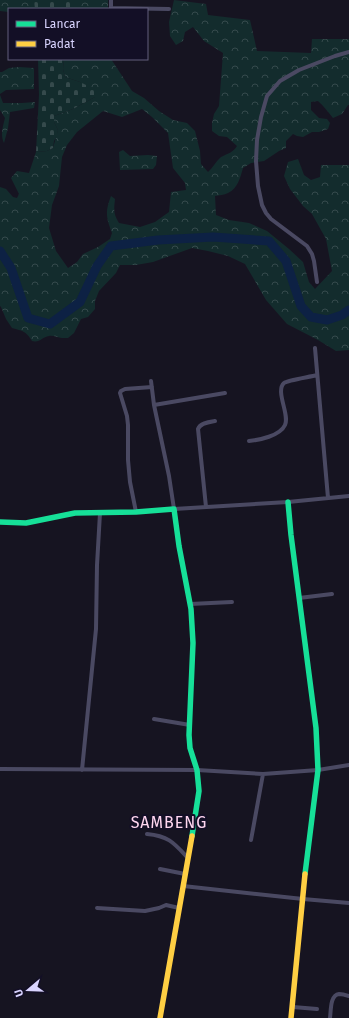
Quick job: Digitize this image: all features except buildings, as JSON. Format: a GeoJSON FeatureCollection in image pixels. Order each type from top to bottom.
{"type":"FeatureCollection","features":[{"type":"Feature","properties":{"kind":"street"},"geometry":{"type":"LineString","coordinates":[[111,0],[111,8]]}},
{"type":"Feature","properties":{"kind":"street"},"geometry":{"type":"LineString","coordinates":[[148,9],[170,9]]}},
{"type":"Feature","properties":{"kind":"street"},"geometry":{"type":"LineString","coordinates":[[317,282],[314,261],[307,246],[271,219],[262,205],[256,162],[257,140],[267,96],[280,81],[299,70],[349,52]]}},
{"type":"Feature","properties":{"kind":"street"},"geometry":{"type":"LineString","coordinates":[[314,348],[328,498]]}},
{"type":"Feature","properties":{"kind":"street"},"geometry":{"type":"LineString","coordinates":[[249,441],[263,439],[272,435],[282,429],[285,425],[286,419],[281,393],[282,384],[317,375]]}},
{"type":"Feature","properties":{"kind":"street"},"geometry":{"type":"LineString","coordinates":[[151,381],[190,604],[193,643],[190,748],[197,770],[199,791],[160,1018]]}},
{"type":"Feature","properties":{"kind":"street"},"geometry":{"type":"LineString","coordinates":[[136,512],[128,460],[127,416],[120,393],[125,389],[152,387]]}},
{"type":"Feature","properties":{"kind":"street"},"geometry":{"type":"LineString","coordinates":[[154,405],[225,393]]}},
{"type":"Feature","properties":{"kind":"street"},"geometry":{"type":"LineString","coordinates":[[206,507],[198,429],[199,426],[215,420]]}},
{"type":"Feature","properties":{"kind":"street"},"geometry":{"type":"LineString","coordinates":[[0,522],[26,523],[75,512],[136,512],[288,502],[349,496]]}},
{"type":"Feature","properties":{"kind":"street"},"geometry":{"type":"LineString","coordinates":[[288,502],[316,728],[318,770],[306,862],[291,1018]]}},
{"type":"Feature","properties":{"kind":"street"},"geometry":{"type":"LineString","coordinates":[[82,770],[96,629],[97,565],[100,513]]}},
{"type":"Feature","properties":{"kind":"street"},"geometry":{"type":"LineString","coordinates":[[299,598],[332,594]]}},
{"type":"Feature","properties":{"kind":"street"},"geometry":{"type":"LineString","coordinates":[[190,604],[232,602]]}},
{"type":"Feature","properties":{"kind":"street"},"geometry":{"type":"LineString","coordinates":[[154,719],[190,725]]}},
{"type":"Feature","properties":{"kind":"street"},"geometry":{"type":"LineString","coordinates":[[0,769],[197,770],[263,774],[318,770],[349,765]]}},
{"type":"Feature","properties":{"kind":"street"},"geometry":{"type":"LineString","coordinates":[[251,840],[263,774]]}},
{"type":"Feature","properties":{"kind":"street"},"geometry":{"type":"LineString","coordinates":[[147,834],[165,837],[174,843],[188,858]]}},
{"type":"Feature","properties":{"kind":"street"},"geometry":{"type":"LineString","coordinates":[[160,869],[185,874]]}},
{"type":"Feature","properties":{"kind":"street"},"geometry":{"type":"LineString","coordinates":[[183,886],[349,903]]}},
{"type":"Feature","properties":{"kind":"street"},"geometry":{"type":"LineString","coordinates":[[97,908],[145,911],[166,905],[179,908]]}},
{"type":"Feature","properties":{"kind":"street"},"geometry":{"type":"LineString","coordinates":[[330,1018],[332,998],[338,994],[349,996]]}},
{"type":"Feature","properties":{"kind":"street"},"geometry":{"type":"LineString","coordinates":[[293,1007],[317,1008]]}},
{"type":"Feature","properties":{"kind":"green space"},"geometry":{"type":"Polygon","coordinates":[[[0,0],[69,0],[69,8],[8,8],[8,12],[0,11],[0,0]]]}},
{"type":"Feature","properties":{"kind":"green space"},"geometry":{"type":"Polygon","coordinates":[[[34,0],[80,0],[80,8],[35,8],[34,0]]]}},
{"type":"Feature","properties":{"kind":"green space"},"geometry":{"type":"Polygon","coordinates":[[[80,0],[108,0],[108,8],[80,8],[80,0]]]}},
{"type":"Feature","properties":{"kind":"green space"},"geometry":{"type":"Polygon","coordinates":[[[174,0],[206,4],[208,15],[250,20],[257,51],[311,53],[312,39],[349,39],[349,105],[342,114],[333,118],[318,101],[311,102],[311,110],[319,118],[327,119],[330,123],[328,129],[319,132],[312,132],[303,137],[293,134],[286,141],[286,148],[264,161],[251,163],[243,168],[238,182],[231,191],[226,194],[215,196],[216,215],[229,220],[249,223],[267,231],[303,262],[309,282],[315,289],[332,271],[326,239],[312,214],[303,206],[290,189],[284,176],[288,162],[298,159],[304,175],[311,180],[320,177],[321,165],[349,165],[349,350],[336,351],[287,324],[266,300],[245,264],[228,256],[192,248],[153,262],[136,265],[120,265],[116,273],[99,291],[95,301],[95,309],[88,317],[81,319],[74,333],[68,338],[51,336],[37,341],[32,341],[24,332],[12,328],[6,319],[0,306],[0,187],[6,189],[13,197],[17,198],[19,194],[11,178],[17,171],[29,173],[36,152],[47,151],[53,148],[58,130],[54,122],[54,116],[73,109],[95,97],[80,82],[65,77],[63,69],[64,60],[112,60],[132,91],[144,98],[159,111],[173,120],[187,123],[195,131],[200,151],[201,164],[208,172],[221,157],[236,148],[237,146],[227,137],[219,136],[212,131],[214,114],[219,106],[223,53],[204,41],[193,27],[185,32],[183,41],[176,45],[170,36],[169,22],[174,0]],[[142,109],[122,117],[103,111],[77,132],[67,145],[62,157],[59,186],[52,205],[49,228],[56,251],[68,268],[77,262],[83,254],[110,239],[112,233],[108,223],[107,214],[111,196],[115,199],[114,211],[119,223],[140,227],[155,222],[169,212],[171,192],[186,190],[185,183],[173,168],[168,133],[142,109]]]}},
{"type":"Feature","properties":{"kind":"green space"},"geometry":{"type":"Polygon","coordinates":[[[38,60],[64,60],[63,69],[65,77],[96,90],[95,97],[73,109],[54,116],[54,122],[58,130],[53,148],[47,151],[36,152],[39,95],[38,60]]]}},
{"type":"Feature","properties":{"kind":"green space"},"geometry":{"type":"Polygon","coordinates":[[[9,68],[34,68],[34,89],[6,90],[0,94],[0,72],[9,68]]]}},
{"type":"Feature","properties":{"kind":"green space"},"geometry":{"type":"Polygon","coordinates":[[[0,95],[3,103],[35,102],[34,108],[10,112],[4,143],[2,134],[5,118],[0,110],[0,95]]]}},
{"type":"Feature","properties":{"kind":"green space"},"geometry":{"type":"Polygon","coordinates":[[[123,150],[130,156],[157,156],[156,165],[153,169],[120,170],[119,152],[123,150]]]}},
{"type":"Feature","properties":{"kind":"waterway"},"geometry":{"type":"LineString","coordinates":[[0,251],[11,268],[28,318],[50,324],[80,302],[97,266],[111,246],[158,240],[213,237],[269,241],[286,261],[301,306],[311,317],[327,320],[342,315],[349,310]]}},
{"type":"Feature","properties":{"kind":"traffic: fast"},"geometry":{"type":"LineString","coordinates":[[288,502],[316,728],[318,770],[305,874]]}},
{"type":"Feature","properties":{"kind":"traffic: fast"},"geometry":{"type":"LineString","coordinates":[[0,522],[26,523],[75,513],[136,512],[174,509],[179,546],[191,609],[193,643],[189,735],[190,748],[197,770],[199,791],[192,836]]}},
{"type":"Feature","properties":{"kind":"traffic: slow"},"geometry":{"type":"LineString","coordinates":[[160,1018],[192,836]]}},
{"type":"Feature","properties":{"kind":"traffic: slow"},"geometry":{"type":"LineString","coordinates":[[291,1018],[305,874]]}},
{"type":"Feature","properties":{"kind":"district","name":"SAMBENG"},"geometry":{"type":"Point","coordinates":[169,822]}}]}
